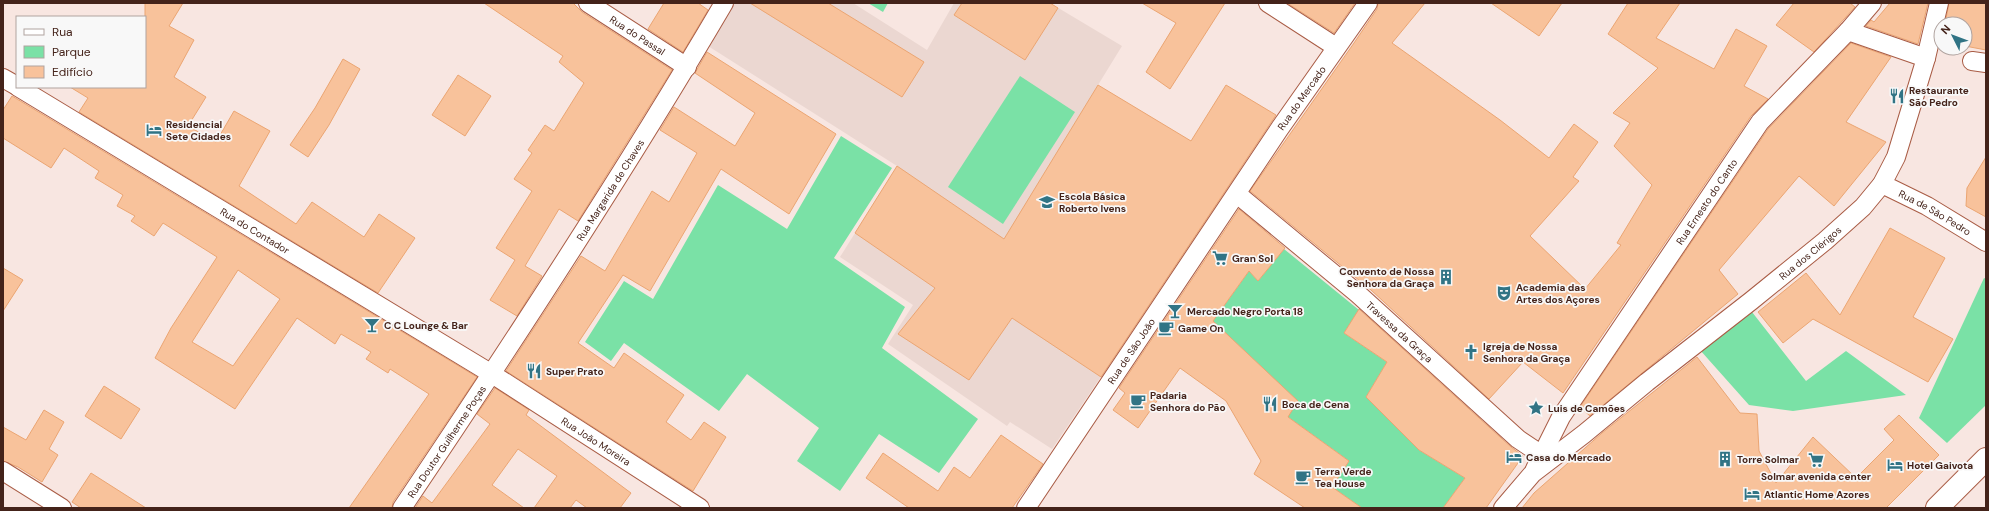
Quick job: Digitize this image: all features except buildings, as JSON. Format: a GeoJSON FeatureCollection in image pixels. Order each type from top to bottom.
{"type":"FeatureCollection","features":[{"type":"Feature","properties":{"kind":"main road"},"geometry":{"type":"LineString","coordinates":[[1937,508],[1986,459]]}},
{"type":"Feature","properties":{"kind":"street","name":"Rua do Passal"},"geometry":{"type":"LineString","coordinates":[[588,3],[687,67]]}},
{"type":"Feature","properties":{"kind":"street","name":"Rua Margarida de Chaves"},"geometry":{"type":"LineString","coordinates":[[492,374],[687,67],[724,3]]}},
{"type":"Feature","properties":{"kind":"street"},"geometry":{"type":"LineString","coordinates":[[1268,3],[1336,47]]}},
{"type":"Feature","properties":{"kind":"street","name":"Rua do Mercado"},"geometry":{"type":"LineString","coordinates":[[1237,194],[1336,47],[1368,3]]}},
{"type":"Feature","properties":{"kind":"street","name":"Rua Ernesto do Canto"},"geometry":{"type":"LineString","coordinates":[[1532,473],[1561,417],[1760,122],[1848,31],[1872,3]]}},
{"type":"Feature","properties":{"kind":"street","name":"Rua dos Clérigos"},"geometry":{"type":"LineString","coordinates":[[1532,473],[1584,434],[1647,382],[1825,241],[1863,207],[1882,184],[1896,157],[1926,58],[1939,3]]}},
{"type":"Feature","properties":{"kind":"street"},"geometry":{"type":"LineString","coordinates":[[1848,31],[1926,58]]}},
{"type":"Feature","properties":{"kind":"street","name":"Rua do Contador"},"geometry":{"type":"LineString","coordinates":[[3,78],[16,86]]}},
{"type":"Feature","properties":{"kind":"street","name":"Rua do Contador"},"geometry":{"type":"LineString","coordinates":[[20,88],[492,374]]}},
{"type":"Feature","properties":{"kind":"street","name":"Rua de São Pedro"},"geometry":{"type":"LineString","coordinates":[[1882,184],[1927,206],[1986,242]]}},
{"type":"Feature","properties":{"kind":"street","name":"Travessa da Graça"},"geometry":{"type":"LineString","coordinates":[[1237,194],[1358,294],[1518,439],[1542,455]]}},
{"type":"Feature","properties":{"kind":"street","name":"Rua de São João"},"geometry":{"type":"LineString","coordinates":[[1026,508],[1237,194]]}},
{"type":"Feature","properties":{"kind":"street","name":"Rua João Moreira"},"geometry":{"type":"LineString","coordinates":[[492,374],[688,505]]}},
{"type":"Feature","properties":{"kind":"street","name":"Rua Doutor Guilherme Poças"},"geometry":{"type":"LineString","coordinates":[[402,508],[492,374]]}},
{"type":"Feature","properties":{"kind":"street"},"geometry":{"type":"LineString","coordinates":[[1561,417],[1562,426],[1567,431],[1572,434],[1584,434]]}},
{"type":"Feature","properties":{"kind":"street"},"geometry":{"type":"LineString","coordinates":[[3,471],[62,508]]}},
{"type":"Feature","properties":{"kind":"street"},"geometry":{"type":"LineString","coordinates":[[1503,508],[1532,473]]}},
{"type":"Feature","properties":{"kind":"shaded area","name":"Escola Básica Roberto Ivens"},"geometry":{"type":"Polygon","coordinates":[[[732,3],[853,3],[927,50],[954,3],[1050,3],[1122,46],[1098,85],[1240,171],[1052,449],[1010,422],[1007,426],[888,344],[913,305],[840,257],[897,166],[708,46],[732,3]]]}},
{"type":"Feature","properties":{"kind":"green space"},"geometry":{"type":"Polygon","coordinates":[[[868,3],[888,3],[883,12],[868,3]]]}},
{"type":"Feature","properties":{"kind":"green space"},"geometry":{"type":"Polygon","coordinates":[[[1020,76],[1075,112],[1003,224],[948,187],[1020,76]]]}},
{"type":"Feature","properties":{"kind":"green space"},"geometry":{"type":"Polygon","coordinates":[[[841,136],[892,168],[834,258],[905,307],[882,348],[978,419],[939,473],[879,434],[840,491],[797,461],[819,428],[747,374],[719,411],[624,343],[611,361],[585,342],[624,281],[653,299],[718,185],[787,229],[841,136]]]}},
{"type":"Feature","properties":{"kind":"green space"},"geometry":{"type":"Polygon","coordinates":[[[1284,249],[1359,310],[1344,333],[1387,362],[1366,397],[1419,450],[1465,478],[1443,508],[1362,508],[1332,487],[1349,461],[1288,417],[1213,321],[1249,271],[1258,281],[1284,249]]]}},
{"type":"Feature","properties":{"kind":"green space"},"geometry":{"type":"Polygon","coordinates":[[[1984,278],[1986,279],[1986,405],[1947,443],[1919,418],[1984,278]]]}},
{"type":"Feature","properties":{"kind":"green space"},"geometry":{"type":"Polygon","coordinates":[[[1752,312],[1806,381],[1846,351],[1906,395],[1793,411],[1749,405],[1700,350],[1752,312]]]}},
{"type":"Feature","properties":{"kind":"place","name":"Restaurante São Pedro"},"geometry":{"type":"Point","coordinates":[1897,96]}},
{"type":"Feature","properties":{"kind":"place","name":"Residencial Sete Cidades"},"geometry":{"type":"Point","coordinates":[154,130]}},
{"type":"Feature","properties":{"kind":"place","name":"Escola Básica Roberto Ivens"},"geometry":{"type":"Point","coordinates":[1047,202]}},
{"type":"Feature","properties":{"kind":"place","name":"Gran Sol"},"geometry":{"type":"Point","coordinates":[1220,258]}},
{"type":"Feature","properties":{"kind":"place","name":"Convento de Nossa Senhora da Graça"},"geometry":{"type":"Point","coordinates":[1446,277]}},
{"type":"Feature","properties":{"kind":"place","name":"Academia das Artes dos Açores"},"geometry":{"type":"Point","coordinates":[1504,293]}},
{"type":"Feature","properties":{"kind":"place","name":"Mercado Negro Porta 18"},"geometry":{"type":"Point","coordinates":[1175,311]}},
{"type":"Feature","properties":{"kind":"place","name":"C C Lounge & Bar"},"geometry":{"type":"Point","coordinates":[372,325]}},
{"type":"Feature","properties":{"kind":"place","name":"Game On"},"geometry":{"type":"Point","coordinates":[1166,328]}},
{"type":"Feature","properties":{"kind":"place","name":"Igreja de Nossa Senhora da Graça"},"geometry":{"type":"Point","coordinates":[1471,352]}},
{"type":"Feature","properties":{"kind":"place","name":"Super Prato"},"geometry":{"type":"Point","coordinates":[534,371]}},
{"type":"Feature","properties":{"kind":"place","name":"Padaria Senhora do Pão"},"geometry":{"type":"Point","coordinates":[1138,401]}},
{"type":"Feature","properties":{"kind":"place","name":"Boca de Cena"},"geometry":{"type":"Point","coordinates":[1270,404]}},
{"type":"Feature","properties":{"kind":"place","name":"Luis de Camões"},"geometry":{"type":"Point","coordinates":[1536,408]}},
{"type":"Feature","properties":{"kind":"place","name":"Casa do Mercado"},"geometry":{"type":"Point","coordinates":[1514,457]}},
{"type":"Feature","properties":{"kind":"place","name":"Torre Solmar"},"geometry":{"type":"Point","coordinates":[1725,459]}},
{"type":"Feature","properties":{"kind":"place","name":"Solmar avenida center"},"geometry":{"type":"Point","coordinates":[1816,460]}},
{"type":"Feature","properties":{"kind":"place","name":"Hotel Gaivota"},"geometry":{"type":"Point","coordinates":[1895,465]}},
{"type":"Feature","properties":{"kind":"place","name":"Terra Verde Tea House"},"geometry":{"type":"Point","coordinates":[1303,477]}},
{"type":"Feature","properties":{"kind":"place","name":"Atlantic Home Azores"},"geometry":{"type":"Point","coordinates":[1752,494]}}]}
